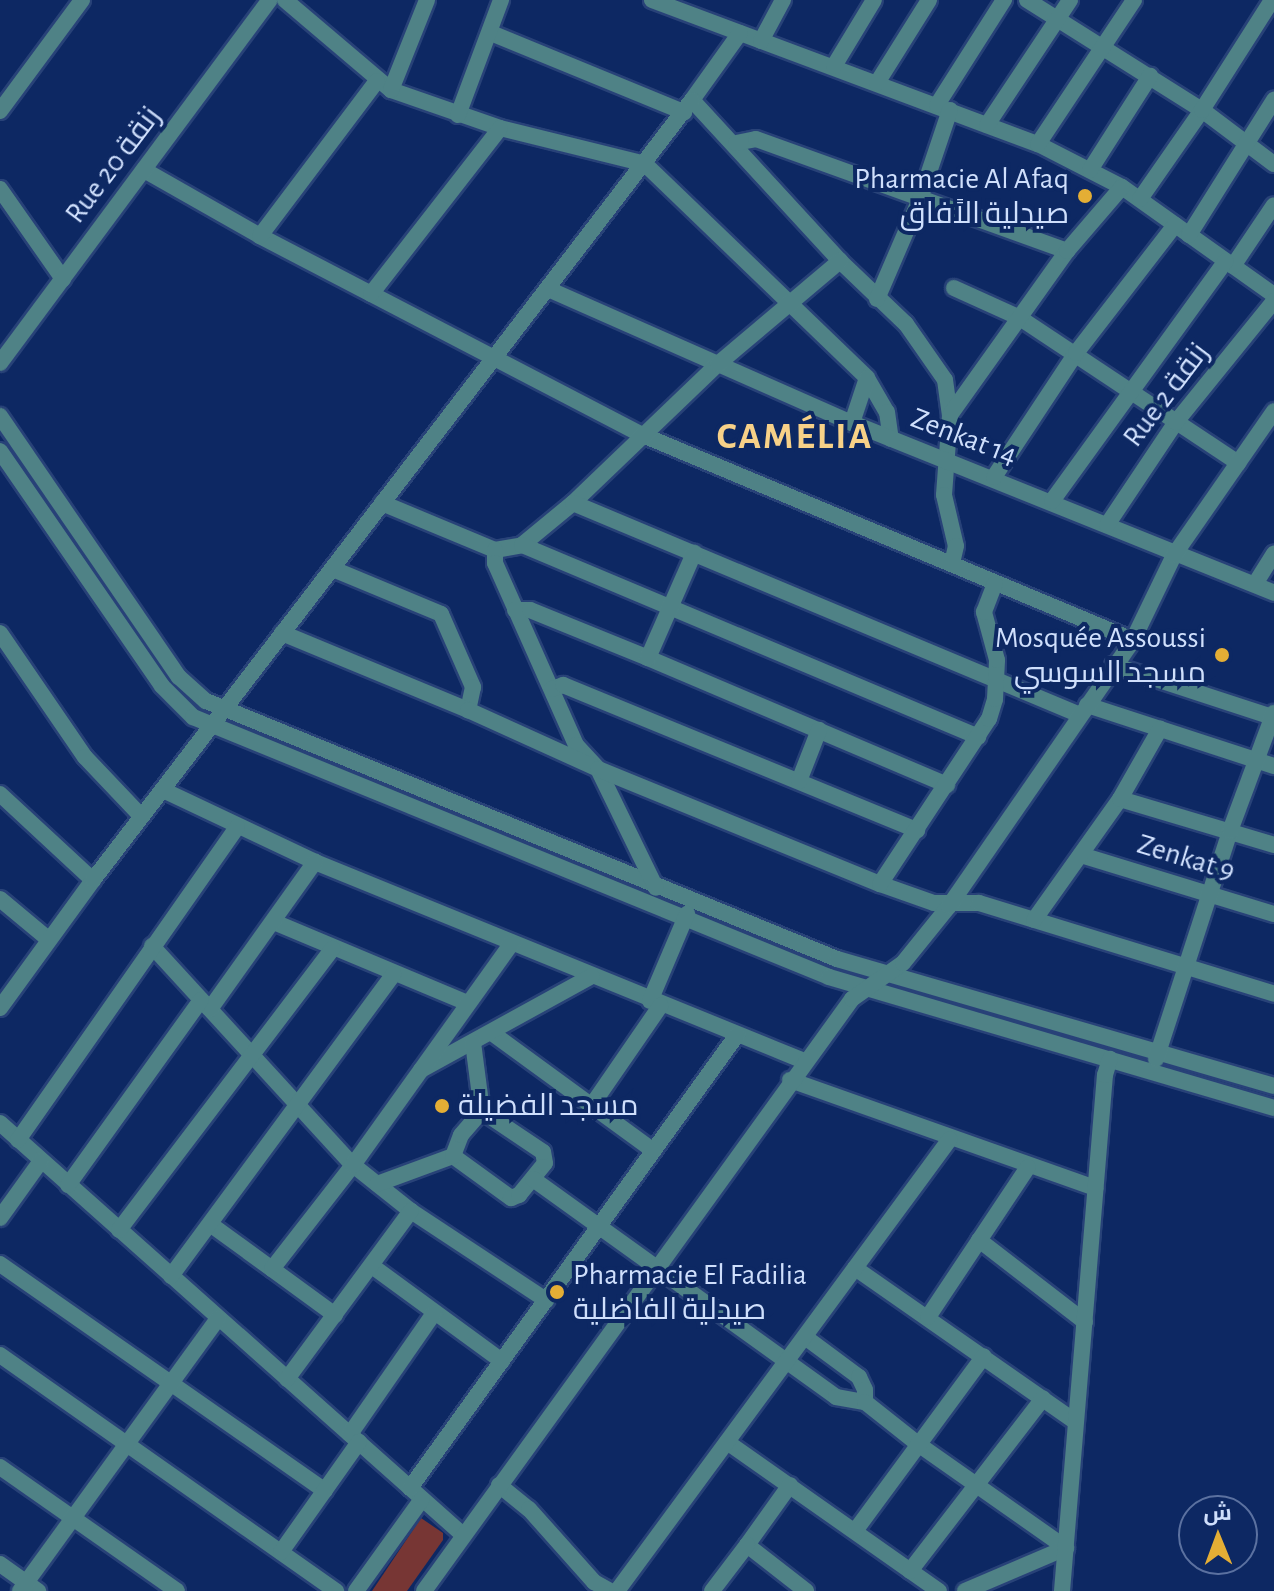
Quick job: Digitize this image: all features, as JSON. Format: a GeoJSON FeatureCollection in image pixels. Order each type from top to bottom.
{"type":"FeatureCollection","features":[{"type":"Feature","properties":{"kind":"street"},"geometry":{"type":"LineString","coordinates":[[0,111],[82,0]]}},
{"type":"Feature","properties":{"kind":"street","name":"Rue 20 زنقة"},"geometry":{"type":"LineString","coordinates":[[0,363],[270,0]]}},
{"type":"Feature","properties":{"kind":"street"},"geometry":{"type":"LineString","coordinates":[[285,0],[384,85],[458,115],[500,128],[645,164],[867,378],[887,412],[891,439]]}},
{"type":"Feature","properties":{"kind":"street"},"geometry":{"type":"LineString","coordinates":[[260,236],[384,85],[427,0]]}},
{"type":"Feature","properties":{"kind":"street"},"geometry":{"type":"LineString","coordinates":[[458,115],[501,0]]}},
{"type":"Feature","properties":{"kind":"street"},"geometry":{"type":"LineString","coordinates":[[652,0],[673,4],[740,33],[1038,144],[1122,187],[1274,298]]}},
{"type":"Feature","properties":{"kind":"street"},"geometry":{"type":"LineString","coordinates":[[761,41],[783,0]]}},
{"type":"Feature","properties":{"kind":"street"},"geometry":{"type":"LineString","coordinates":[[834,66],[874,0]]}},
{"type":"Feature","properties":{"kind":"street"},"geometry":{"type":"LineString","coordinates":[[877,83],[929,0]]}},
{"type":"Feature","properties":{"kind":"street"},"geometry":{"type":"LineString","coordinates":[[877,299],[920,199],[944,108],[1004,0]]}},
{"type":"Feature","properties":{"kind":"street"},"geometry":{"type":"LineString","coordinates":[[1027,0],[1202,110],[1274,164]]}},
{"type":"Feature","properties":{"kind":"street"},"geometry":{"type":"LineString","coordinates":[[987,125],[1070,0]]}},
{"type":"Feature","properties":{"kind":"street"},"geometry":{"type":"LineString","coordinates":[[1038,144],[1134,0]]}},
{"type":"Feature","properties":{"kind":"street"},"geometry":{"type":"LineString","coordinates":[[1140,199],[1202,110],[1272,0]]}},
{"type":"Feature","properties":{"kind":"street"},"geometry":{"type":"LineString","coordinates":[[491,33],[688,106],[736,143],[840,261],[906,324],[945,380],[950,415],[944,495],[956,546],[952,563]]}},
{"type":"Feature","properties":{"kind":"street"},"geometry":{"type":"LineString","coordinates":[[0,1008],[141,816],[645,164],[740,33]]}},
{"type":"Feature","properties":{"kind":"street"},"geometry":{"type":"LineString","coordinates":[[1090,170],[1150,76]]}},
{"type":"Feature","properties":{"kind":"street"},"geometry":{"type":"LineString","coordinates":[[994,477],[1076,353],[1182,230],[1274,100]]}},
{"type":"Feature","properties":{"kind":"street"},"geometry":{"type":"LineString","coordinates":[[371,294],[500,128]]}},
{"type":"Feature","properties":{"kind":"street"},"geometry":{"type":"LineString","coordinates":[[736,143],[756,139],[1067,251]]}},
{"type":"Feature","properties":{"kind":"street"},"geometry":{"type":"LineString","coordinates":[[144,170],[260,236],[645,436],[1133,640]]}},
{"type":"Feature","properties":{"kind":"street"},"geometry":{"type":"LineString","coordinates":[[950,415],[1067,251],[1122,187]]}},
{"type":"Feature","properties":{"kind":"street"},"geometry":{"type":"LineString","coordinates":[[0,189],[63,279]]}},
{"type":"Feature","properties":{"kind":"street"},"geometry":{"type":"LineString","coordinates":[[1052,501],[1129,390],[1274,205]]}},
{"type":"Feature","properties":{"kind":"street"},"geometry":{"type":"LineString","coordinates":[[382,503],[495,550],[522,545],[573,503],[718,364],[840,261]]}},
{"type":"Feature","properties":{"kind":"street"},"geometry":{"type":"LineString","coordinates":[[954,288],[1020,318],[1238,463]]}},
{"type":"Feature","properties":{"kind":"street","name":"Zenkat 14"},"geometry":{"type":"LineString","coordinates":[[548,289],[852,423],[994,477],[1174,555],[1274,593]]}},
{"type":"Feature","properties":{"kind":"street","name":"Rue 2 زنقة"},"geometry":{"type":"LineString","coordinates":[[1107,525],[1176,422],[1274,298]]}},
{"type":"Feature","properties":{"kind":"street"},"geometry":{"type":"LineString","coordinates":[[852,423],[867,378]]}},
{"type":"Feature","properties":{"kind":"street"},"geometry":{"type":"LineString","coordinates":[[424,1591],[804,1061],[852,999],[903,963],[949,906],[1133,640],[1174,555],[1274,411]]}},
{"type":"Feature","properties":{"kind":"street"},"geometry":{"type":"LineString","coordinates":[[0,416],[179,677],[206,701],[837,959],[1274,1086]]}},
{"type":"Feature","properties":{"kind":"street"},"geometry":{"type":"LineString","coordinates":[[0,451],[162,686],[193,717],[829,977],[1274,1108]]}},
{"type":"Feature","properties":{"kind":"street"},"geometry":{"type":"LineString","coordinates":[[573,503],[997,681],[1083,710],[1160,729],[1274,766]]}},
{"type":"Feature","properties":{"kind":"street"},"geometry":{"type":"LineString","coordinates":[[522,545],[978,737]]}},
{"type":"Feature","properties":{"kind":"street"},"geometry":{"type":"LineString","coordinates":[[495,550],[495,563],[576,745],[598,769],[657,885],[649,905]]}},
{"type":"Feature","properties":{"kind":"street"},"geometry":{"type":"LineString","coordinates":[[648,658],[694,553]]}},
{"type":"Feature","properties":{"kind":"street"},"geometry":{"type":"LineString","coordinates":[[1255,584],[1274,554]]}},
{"type":"Feature","properties":{"kind":"street"},"geometry":{"type":"LineString","coordinates":[[333,569],[441,614],[473,687],[468,710]]}},
{"type":"Feature","properties":{"kind":"street"},"geometry":{"type":"LineString","coordinates":[[880,884],[978,737],[995,699],[997,660],[984,612],[995,584]]}},
{"type":"Feature","properties":{"kind":"street"},"geometry":{"type":"LineString","coordinates":[[515,610],[530,610],[947,785]]}},
{"type":"Feature","properties":{"kind":"street"},"geometry":{"type":"LineString","coordinates":[[282,633],[468,710],[598,769],[880,884],[949,906],[979,903],[1274,994]]}},
{"type":"Feature","properties":{"kind":"street"},"geometry":{"type":"LineString","coordinates":[[1,635],[85,757],[141,816]]}},
{"type":"Feature","properties":{"kind":"street"},"geometry":{"type":"LineString","coordinates":[[1113,665],[1273,715],[1254,759],[1152,1071]]}},
{"type":"Feature","properties":{"kind":"street"},"geometry":{"type":"LineString","coordinates":[[552,689],[563,685],[917,830]]}},
{"type":"Feature","properties":{"kind":"street"},"geometry":{"type":"LineString","coordinates":[[1034,920],[1120,799],[1160,729]]}},
{"type":"Feature","properties":{"kind":"street"},"geometry":{"type":"LineString","coordinates":[[799,781],[819,730]]}},
{"type":"Feature","properties":{"kind":"street"},"geometry":{"type":"LineString","coordinates":[[163,790],[315,862],[804,1061]]}},
{"type":"Feature","properties":{"kind":"street"},"geometry":{"type":"LineString","coordinates":[[0,794],[93,880]]}},
{"type":"Feature","properties":{"kind":"street"},"geometry":{"type":"LineString","coordinates":[[1120,799],[1274,845]]}},
{"type":"Feature","properties":{"kind":"street"},"geometry":{"type":"LineString","coordinates":[[18,1140],[237,827]]}},
{"type":"Feature","properties":{"kind":"street","name":"Zenkat 9"},"geometry":{"type":"LineString","coordinates":[[1081,855],[1274,914]]}},
{"type":"Feature","properties":{"kind":"street"},"geometry":{"type":"LineString","coordinates":[[68,1185],[205,1005],[274,922],[315,862]]}},
{"type":"Feature","properties":{"kind":"street"},"geometry":{"type":"LineString","coordinates":[[0,899],[48,939]]}},
{"type":"Feature","properties":{"kind":"street"},"geometry":{"type":"LineString","coordinates":[[592,1105],[656,1003],[693,900]]}},
{"type":"Feature","properties":{"kind":"street"},"geometry":{"type":"LineString","coordinates":[[274,922],[332,949],[468,1003]]}},
{"type":"Feature","properties":{"kind":"street"},"geometry":{"type":"LineString","coordinates":[[272,1269],[353,1165],[512,943]]}},
{"type":"Feature","properties":{"kind":"street"},"geometry":{"type":"LineString","coordinates":[[152,946],[353,1165],[411,1211],[546,1300]]}},
{"type":"Feature","properties":{"kind":"street"},"geometry":{"type":"LineString","coordinates":[[119,1230],[332,949]]}},
{"type":"Feature","properties":{"kind":"street"},"geometry":{"type":"LineString","coordinates":[[171,1276],[394,974]]}},
{"type":"Feature","properties":{"kind":"street"},"geometry":{"type":"LineString","coordinates":[[418,1072],[592,976]]}},
{"type":"Feature","properties":{"kind":"street"},"geometry":{"type":"LineString","coordinates":[[492,1033],[654,1151]]}},
{"type":"Feature","properties":{"kind":"street"},"geometry":{"type":"LineString","coordinates":[[356,1591],[502,1361],[737,1035]]}},
{"type":"Feature","properties":{"kind":"street"},"geometry":{"type":"LineString","coordinates":[[453,1156],[511,1198],[519,1195],[545,1163],[545,1154],[482,1111],[473,1043]]}},
{"type":"Feature","properties":{"kind":"street"},"geometry":{"type":"LineString","coordinates":[[1062,1591],[1105,1075],[1110,1059]]}},
{"type":"Feature","properties":{"kind":"street"},"geometry":{"type":"LineString","coordinates":[[790,1080],[1028,1167],[1095,1188]]}},
{"type":"Feature","properties":{"kind":"street"},"geometry":{"type":"LineString","coordinates":[[377,1184],[453,1156],[461,1135],[482,1111]]}},
{"type":"Feature","properties":{"kind":"street"},"geometry":{"type":"LineString","coordinates":[[0,1123],[463,1535]]}},
{"type":"Feature","properties":{"kind":"street"},"geometry":{"type":"LineString","coordinates":[[617,1591],[950,1139]]}},
{"type":"Feature","properties":{"kind":"street"},"geometry":{"type":"LineString","coordinates":[[0,1218],[41,1161]]}},
{"type":"Feature","properties":{"kind":"street"},"geometry":{"type":"LineString","coordinates":[[928,1317],[1028,1167]]}},
{"type":"Feature","properties":{"kind":"street"},"geometry":{"type":"LineString","coordinates":[[533,1179],[836,1397],[865,1402],[918,1444],[1066,1548]]}},
{"type":"Feature","properties":{"kind":"street"},"geometry":{"type":"LineString","coordinates":[[287,1379],[411,1211]]}},
{"type":"Feature","properties":{"kind":"street"},"geometry":{"type":"LineString","coordinates":[[210,1224],[335,1315]]}},
{"type":"Feature","properties":{"kind":"street"},"geometry":{"type":"LineString","coordinates":[[979,1240],[1085,1322]]}},
{"type":"Feature","properties":{"kind":"street"},"geometry":{"type":"LineString","coordinates":[[0,1264],[325,1491]]}},
{"type":"Feature","properties":{"kind":"street"},"geometry":{"type":"LineString","coordinates":[[372,1266],[502,1361]]}},
{"type":"Feature","properties":{"kind":"street"},"geometry":{"type":"LineString","coordinates":[[855,1268],[1076,1422]]}},
{"type":"Feature","properties":{"kind":"street"},"geometry":{"type":"LineString","coordinates":[[281,1552],[325,1491],[354,1438],[434,1313]]}},
{"type":"Feature","properties":{"kind":"street"},"geometry":{"type":"LineString","coordinates":[[0,1564],[28,1588],[73,1518],[218,1318]]}},
{"type":"Feature","properties":{"kind":"street"},"geometry":{"type":"LineString","coordinates":[[805,1337],[859,1377],[865,1390],[865,1402]]}},
{"type":"Feature","properties":{"kind":"street"},"geometry":{"type":"LineString","coordinates":[[0,1355],[336,1591]]}},
{"type":"Feature","properties":{"kind":"street"},"geometry":{"type":"LineString","coordinates":[[855,1531],[984,1356]]}},
{"type":"Feature","properties":{"kind":"street"},"geometry":{"type":"LineString","coordinates":[[910,1571],[1043,1398]]}},
{"type":"Feature","properties":{"kind":"street"},"geometry":{"type":"LineString","coordinates":[[727,1442],[939,1591]]}},
{"type":"Feature","properties":{"kind":"street"},"geometry":{"type":"LineString","coordinates":[[0,1467],[177,1591]]}},
{"type":"Feature","properties":{"kind":"street"},"geometry":{"type":"LineString","coordinates":[[499,1485],[529,1509],[594,1582],[610,1591]]}},
{"type":"Feature","properties":{"kind":"street"},"geometry":{"type":"LineString","coordinates":[[712,1591],[790,1485]]}},
{"type":"Feature","properties":{"kind":"street"},"geometry":{"type":"LineString","coordinates":[[747,1545],[806,1591]]}},
{"type":"Feature","properties":{"kind":"street"},"geometry":{"type":"LineString","coordinates":[[965,1591],[1066,1548]]}},
{"type":"Feature","properties":{"kind":"shaded area"},"geometry":{"type":"Polygon","coordinates":[[[421,1518],[443,1533],[443,1540],[407,1591],[372,1591],[421,1518]]]}},
{"type":"Feature","properties":{"kind":"place","name":"Pharmacie Al Afaq صيدلية الاًفاق"},"geometry":{"type":"Point","coordinates":[1085,196]}},
{"type":"Feature","properties":{"kind":"place","name":"Mosquée Assoussi مسجد السوسي"},"geometry":{"type":"Point","coordinates":[1222,655]}},
{"type":"Feature","properties":{"kind":"place","name":"مسجد الفضيلة"},"geometry":{"type":"Point","coordinates":[442,1106]}},
{"type":"Feature","properties":{"kind":"place","name":"Pharmacie El Fadilia صيدلية الفاضلية"},"geometry":{"type":"Point","coordinates":[557,1292]}},
{"type":"Feature","properties":{"kind":"district","name":"CAMÉLIA"},"geometry":{"type":"Point","coordinates":[795,438]}}]}
